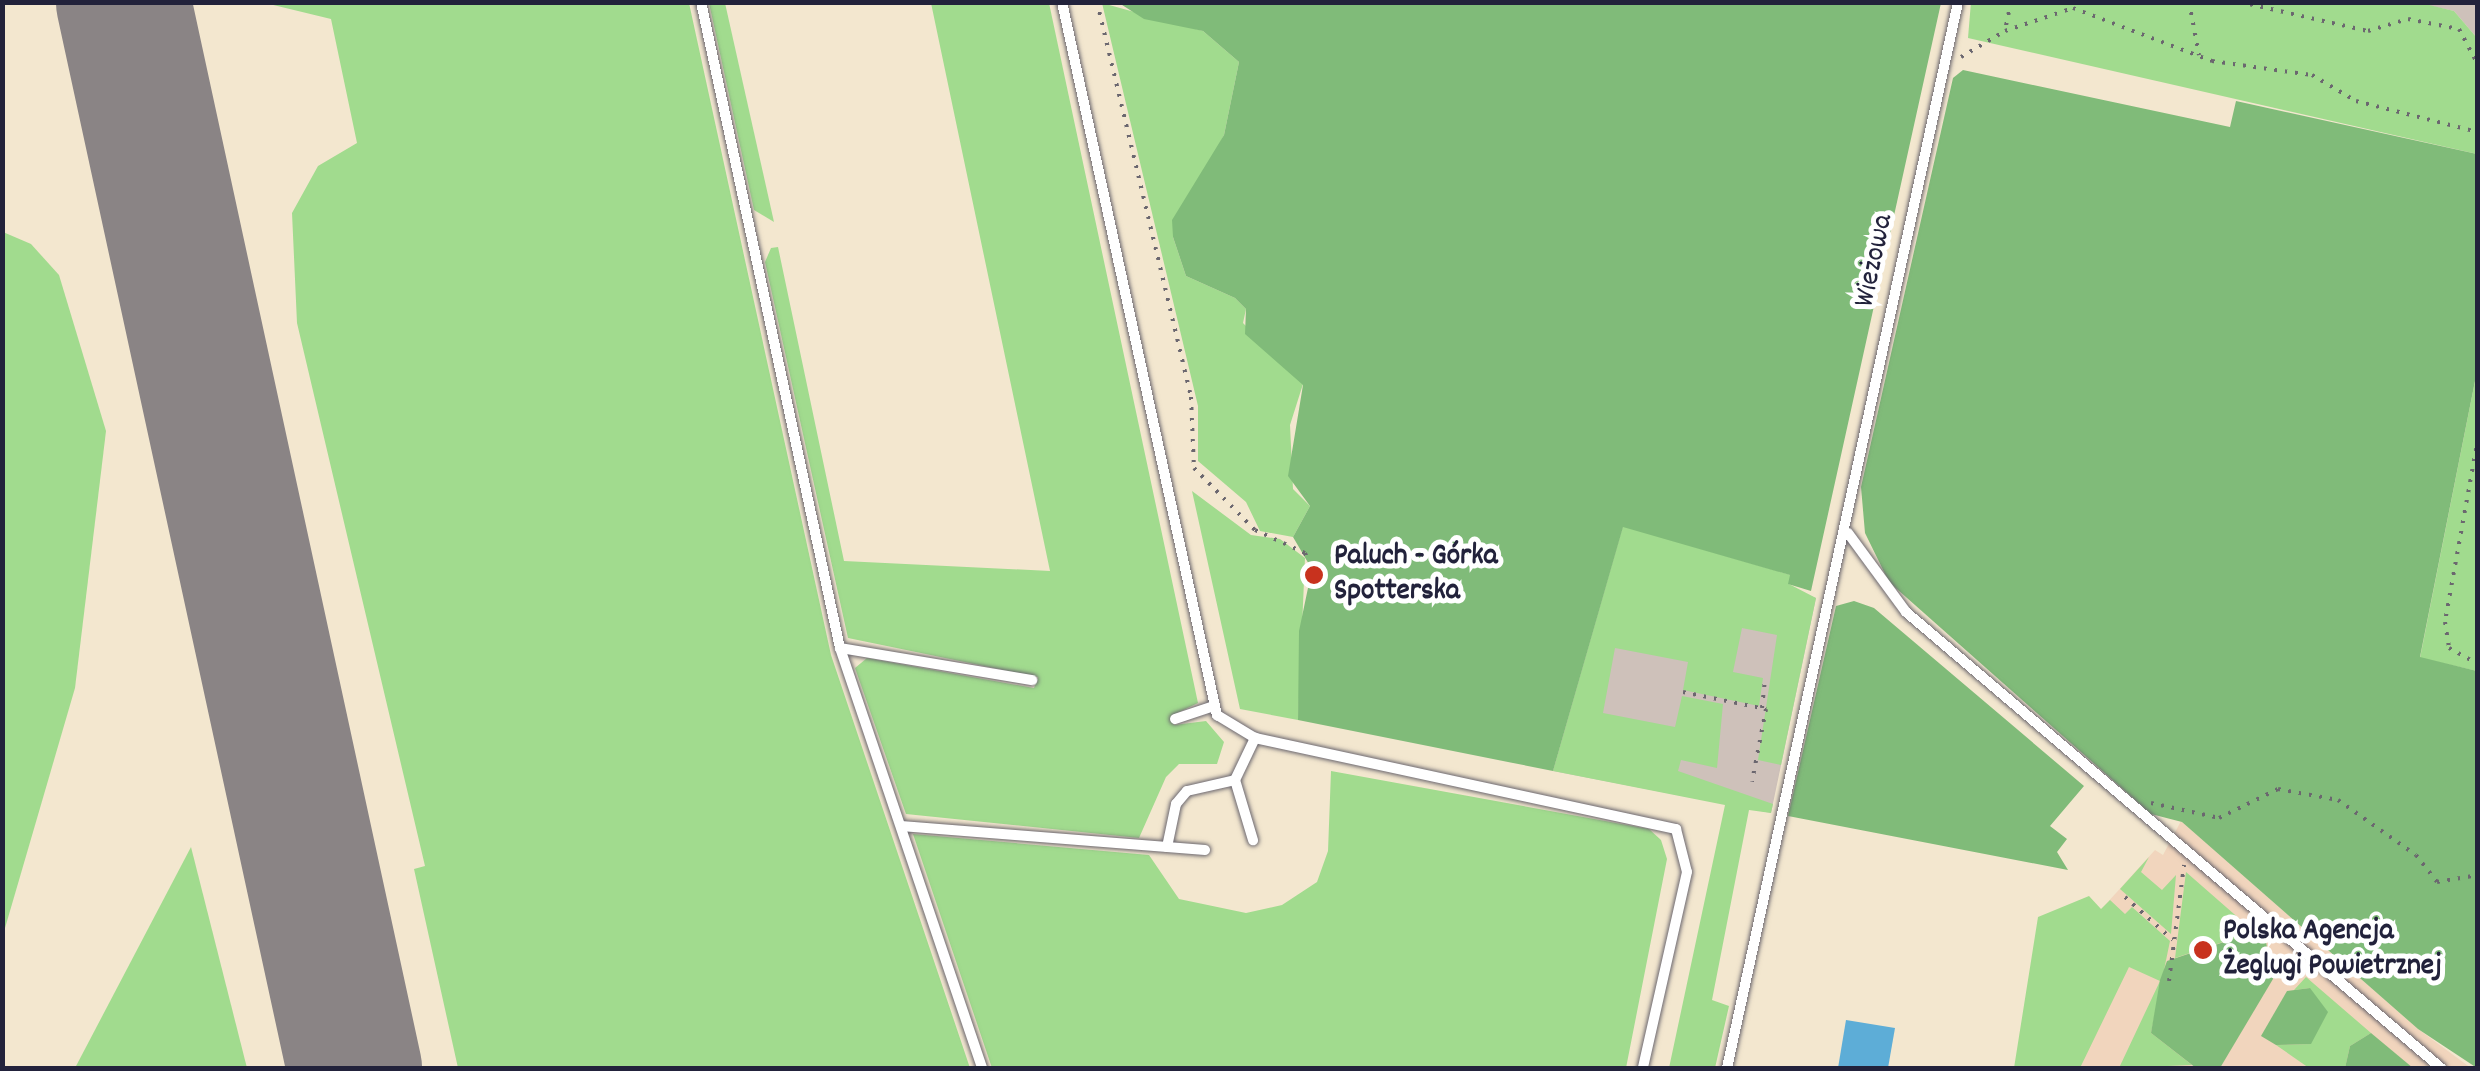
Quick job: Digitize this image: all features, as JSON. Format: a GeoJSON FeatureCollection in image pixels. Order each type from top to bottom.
{"type":"FeatureCollection","features":[{"type":"Feature","properties":{"kind":"lane"},"geometry":{"type":"LineString","coordinates":[[701,2],[840,648],[982,1068]]}},
{"type":"Feature","properties":{"kind":"lane"},"geometry":{"type":"LineString","coordinates":[[1062,2],[1214,706],[1226,726],[1255,738],[1676,829],[1687,872],[1643,1068]]}},
{"type":"Feature","properties":{"kind":"lane","name":"Wieżowa"},"geometry":{"type":"LineString","coordinates":[[1727,1068],[1847,532],[1958,2]]}},
{"type":"Feature","properties":{"kind":"lane"},"geometry":{"type":"LineString","coordinates":[[1847,532],[1886,594],[2441,1068]]}},
{"type":"Feature","properties":{"kind":"lane"},"geometry":{"type":"LineString","coordinates":[[840,648],[1032,680]]}},
{"type":"Feature","properties":{"kind":"lane"},"geometry":{"type":"LineString","coordinates":[[1175,718],[1214,706]]}},
{"type":"Feature","properties":{"kind":"lane"},"geometry":{"type":"LineString","coordinates":[[1253,840],[1235,780],[1255,738]]}},
{"type":"Feature","properties":{"kind":"lane"},"geometry":{"type":"LineString","coordinates":[[1167,847],[1187,791],[1235,780]]}},
{"type":"Feature","properties":{"kind":"lane"},"geometry":{"type":"LineString","coordinates":[[901,826],[1205,850]]}},
{"type":"Feature","properties":{"kind":"path"},"geometry":{"type":"LineString","coordinates":[[1097,2],[1191,396],[1194,468],[1206,487],[1260,534],[1289,539],[1314,575]]}},
{"type":"Feature","properties":{"kind":"path"},"geometry":{"type":"LineString","coordinates":[[2004,32],[2010,2]]}},
{"type":"Feature","properties":{"kind":"path"},"geometry":{"type":"LineString","coordinates":[[2189,2],[2199,55]]}},
{"type":"Feature","properties":{"kind":"path"},"geometry":{"type":"LineString","coordinates":[[2240,2],[2368,30],[2408,19],[2458,29],[2478,64]]}},
{"type":"Feature","properties":{"kind":"path"},"geometry":{"type":"LineString","coordinates":[[1944,66],[2004,32],[2073,8],[2199,55],[2312,75],[2356,101],[2478,132]]}},
{"type":"Feature","properties":{"kind":"path"},"geometry":{"type":"LineString","coordinates":[[2478,438],[2445,622],[2449,648],[2478,664]]}},
{"type":"Feature","properties":{"kind":"path"},"geometry":{"type":"LineString","coordinates":[[2470,496],[2478,497]]}},
{"type":"Feature","properties":{"kind":"path"},"geometry":{"type":"LineString","coordinates":[[1752,782],[1766,678]]}},
{"type":"Feature","properties":{"kind":"path"},"geometry":{"type":"LineString","coordinates":[[1682,692],[1762,708]]}},
{"type":"Feature","properties":{"kind":"path"},"geometry":{"type":"LineString","coordinates":[[2134,806],[2169,800],[2220,818],[2278,790],[2338,800],[2416,855],[2437,882],[2478,875]]}},
{"type":"Feature","properties":{"kind":"path"},"geometry":{"type":"LineString","coordinates":[[2168,982],[2184,865]]}},
{"type":"Feature","properties":{"kind":"path"},"geometry":{"type":"LineString","coordinates":[[2125,897],[2173,940]]}},
{"type":"Feature","properties":{"kind":"shaded area"},"geometry":{"type":"Polygon","coordinates":[[[2417,3],[2477,3],[2477,38],[2454,11],[2417,3]]]}},
{"type":"Feature","properties":{"kind":"shaded area"},"geometry":{"type":"Polygon","coordinates":[[[1623,526],[1816,598],[1771,813],[1553,771],[1623,526]]]}},
{"type":"Feature","properties":{"kind":"shaded area","name":"Polska Agencja Żeglugi Powietrznej"},"geometry":{"type":"Polygon","coordinates":[[[2181,821],[2418,1029],[2471,1068],[2056,1068],[2077,936],[2155,850],[2163,855],[2181,821]]]}},
{"type":"Feature","properties":{"kind":"green space"},"geometry":{"type":"Polygon","coordinates":[[[1971,2],[2417,2],[2454,11],[2477,38],[2477,154],[1968,38],[1971,2]]]}},
{"type":"Feature","properties":{"kind":"green space"},"geometry":{"type":"Polygon","coordinates":[[[265,3],[689,3],[831,655],[970,1068],[458,1068],[414,869],[425,866],[297,323],[292,213],[318,166],[357,143],[331,19],[265,3]]]}},
{"type":"Feature","properties":{"kind":"green space"},"geometry":{"type":"Polygon","coordinates":[[[709,3],[725,3],[774,222],[754,210],[709,3]]]}},
{"type":"Feature","properties":{"kind":"green space"},"geometry":{"type":"Polygon","coordinates":[[[931,3],[1049,3],[1198,703],[1171,716],[1174,725],[1206,721],[1224,742],[1217,764],[1179,764],[1166,777],[1139,838],[906,814],[855,668],[867,658],[1034,688],[1038,677],[848,638],[765,262],[771,248],[778,247],[844,561],[1050,571],[931,3]]]}},
{"type":"Feature","properties":{"kind":"green space"},"geometry":{"type":"Polygon","coordinates":[[[1102,3],[1203,31],[1239,62],[1224,135],[1173,237],[1186,276],[1235,298],[1246,309],[1243,323],[1303,384],[1290,425],[1293,489],[1310,506],[1293,537],[1260,531],[1246,502],[1198,461],[1198,406],[1102,3]]]}},
{"type":"Feature","properties":{"kind":"green space"},"geometry":{"type":"Polygon","coordinates":[[[1119,3],[1941,3],[1811,591],[1788,584],[1790,575],[1623,527],[1553,771],[1298,720],[1299,631],[1308,588],[1320,583],[1293,537],[1310,506],[1288,476],[1303,385],[1245,334],[1246,309],[1235,298],[1186,276],[1173,237],[1172,220],[1224,135],[1239,62],[1203,31],[1144,19],[1119,3]]]}},
{"type":"Feature","properties":{"kind":"green space"},"geometry":{"type":"Polygon","coordinates":[[[1963,70],[2230,127],[2236,101],[2477,154],[2477,371],[2420,657],[2477,671],[2477,1068],[2418,1029],[2182,822],[2151,814],[1889,582],[1865,533],[1861,487],[1953,78],[1963,70]]]}},
{"type":"Feature","properties":{"kind":"green space"},"geometry":{"type":"Polygon","coordinates":[[[3,232],[31,244],[59,275],[106,431],[75,688],[3,935],[3,232]]]}},
{"type":"Feature","properties":{"kind":"green space"},"geometry":{"type":"Polygon","coordinates":[[[2477,371],[2477,671],[2420,658],[2477,371]]]}},
{"type":"Feature","properties":{"kind":"green space"},"geometry":{"type":"Polygon","coordinates":[[[1192,491],[1251,535],[1280,539],[1305,558],[1298,720],[1240,709],[1192,491]]]}},
{"type":"Feature","properties":{"kind":"green space"},"geometry":{"type":"Polygon","coordinates":[[[1623,526],[1791,575],[1789,584],[1816,598],[1781,765],[1758,760],[1777,635],[1742,628],[1733,672],[1763,678],[1759,706],[1683,690],[1688,662],[1615,648],[1603,713],[1675,727],[1682,696],[1723,704],[1717,768],[1681,760],[1678,771],[1773,804],[1771,813],[1749,810],[1712,1000],[1729,1006],[1715,1068],[1669,1068],[1725,805],[1553,771],[1623,526]]]}},
{"type":"Feature","properties":{"kind":"green space"},"geometry":{"type":"Polygon","coordinates":[[[1854,601],[1874,608],[2084,786],[2050,826],[2067,839],[2057,852],[2068,870],[1788,816],[1836,606],[1854,601]]]}},
{"type":"Feature","properties":{"kind":"green space"},"geometry":{"type":"Polygon","coordinates":[[[1331,771],[1649,829],[1661,840],[1667,859],[1626,1068],[992,1068],[913,834],[1149,855],[1179,899],[1246,913],[1282,905],[1317,882],[1328,851],[1331,771]]]}},
{"type":"Feature","properties":{"kind":"green space"},"geometry":{"type":"Polygon","coordinates":[[[191,847],[247,1068],[75,1068],[191,847]]]}},
{"type":"Feature","properties":{"kind":"green space"},"geometry":{"type":"Polygon","coordinates":[[[2149,857],[2141,872],[2162,890],[2176,875],[2171,934],[2120,889],[2149,857]]]}},
{"type":"Feature","properties":{"kind":"green space"},"geometry":{"type":"Polygon","coordinates":[[[2186,872],[2266,942],[2232,939],[2175,958],[2186,872]]]}},
{"type":"Feature","properties":{"kind":"green space"},"geometry":{"type":"Polygon","coordinates":[[[2089,896],[2101,909],[2110,900],[2125,914],[2132,907],[2170,941],[2151,1033],[2192,1065],[2119,1068],[2160,981],[2129,967],[2080,1068],[2014,1068],[2038,917],[2089,896]]]}},
{"type":"Feature","properties":{"kind":"green space"},"geometry":{"type":"Polygon","coordinates":[[[2233,939],[2266,942],[2273,979],[2220,1068],[2196,1068],[2151,1033],[2160,980],[2167,961],[2233,939]]]}},
{"type":"Feature","properties":{"kind":"green space"},"geometry":{"type":"Polygon","coordinates":[[[2306,977],[2371,1033],[2350,1046],[2345,1068],[2309,1068],[2276,1045],[2311,1044],[2310,988],[2294,990],[2306,977]]]}},
{"type":"Feature","properties":{"kind":"green space"},"geometry":{"type":"Polygon","coordinates":[[[2310,988],[2328,1012],[2311,1044],[2276,1045],[2261,1036],[2287,991],[2310,988]]]}},
{"type":"Feature","properties":{"kind":"green space"},"geometry":{"type":"Polygon","coordinates":[[[2371,1033],[2413,1068],[2345,1068],[2350,1046],[2371,1033]]]}},
{"type":"Feature","properties":{"kind":"water"},"geometry":{"type":"Polygon","coordinates":[[[1846,1020],[1895,1028],[1888,1068],[1838,1068],[1846,1020]]]}},
{"type":"Feature","properties":{"kind":"runway"},"geometry":{"type":"LineString","coordinates":[[123,2],[354,1068]]}},
{"type":"Feature","properties":{"kind":"place","name":"Paluch - Górka Spotterska"},"geometry":{"type":"Point","coordinates":[1314,575]}},
{"type":"Feature","properties":{"kind":"place","name":"Polska Agencja Żeglugi Powietrznej"},"geometry":{"type":"Point","coordinates":[2203,950]}}]}
